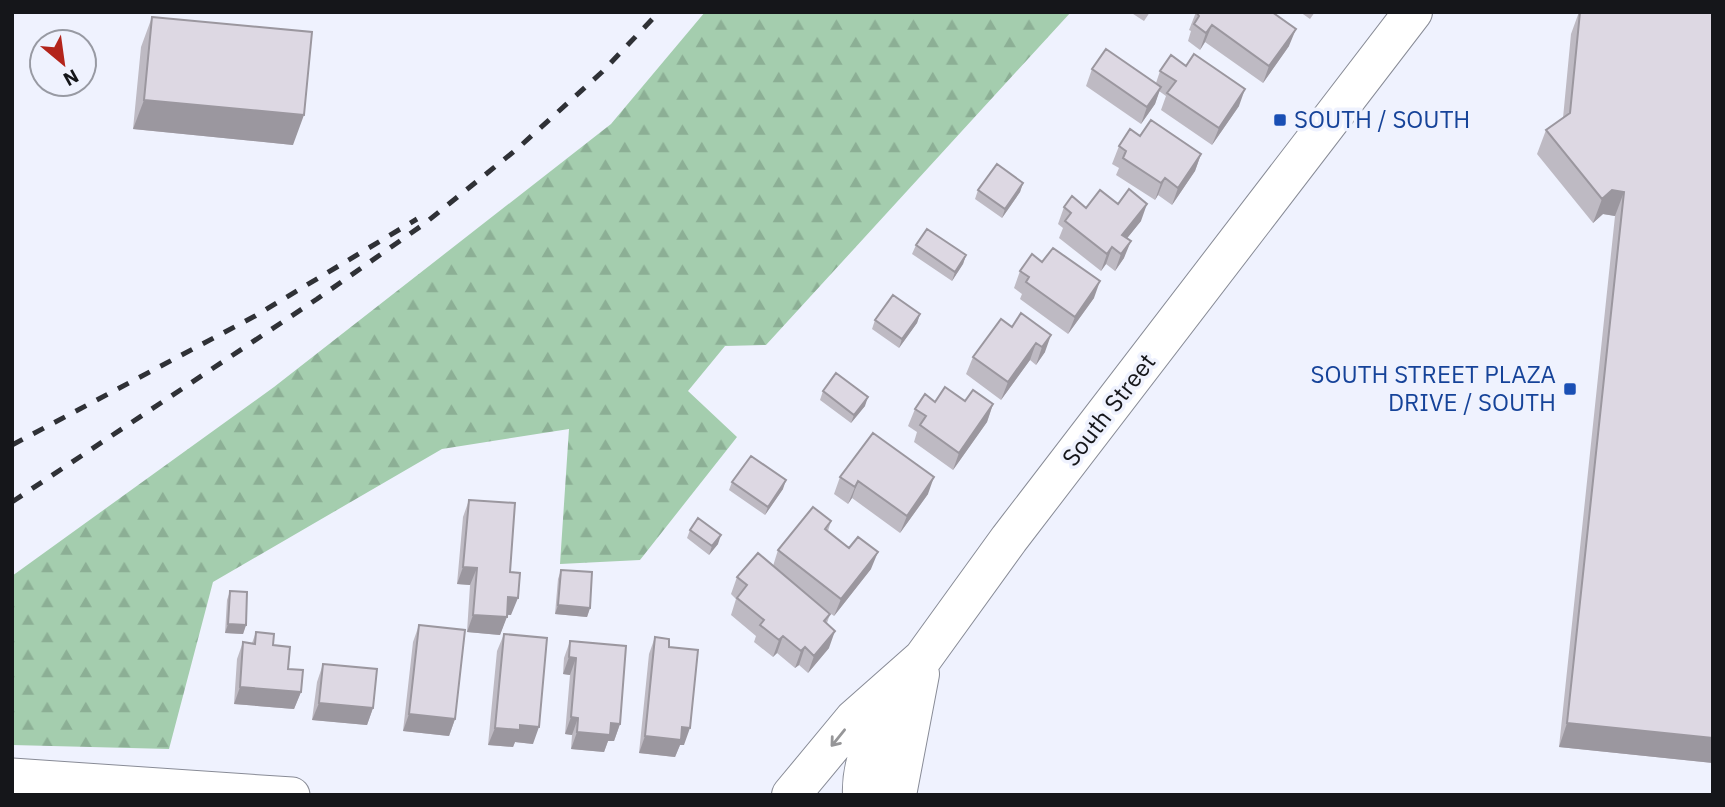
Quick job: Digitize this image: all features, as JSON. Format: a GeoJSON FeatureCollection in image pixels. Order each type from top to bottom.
{"type":"FeatureCollection","features":[{"type":"Feature","properties":{"kind":"main road","name":"South Street"},"geometry":{"type":"LineString","coordinates":[[792,795],[854,719],[923,658],[1009,539],[1413,12]]}},
{"type":"Feature","properties":{"kind":"main road"},"geometry":{"type":"LineString","coordinates":[[862,795],[862,781],[880,722],[923,658]]}},
{"type":"Feature","properties":{"kind":"main road"},"geometry":{"type":"LineString","coordinates":[[897,795],[923,658]]}},
{"type":"Feature","properties":{"kind":"street"},"geometry":{"type":"LineString","coordinates":[[12,776],[292,795]]}},
{"type":"Feature","properties":{"kind":"green space"},"geometry":{"type":"Polygon","coordinates":[[[705,12],[1071,12],[766,345],[725,346],[688,391],[737,437],[640,560],[560,564],[569,429],[442,449],[213,582],[169,749],[12,745],[12,576],[274,387],[611,124],[705,12]]]}},
{"type":"Feature","properties":{"kind":"building"},"geometry":{"type":"Polygon","coordinates":[[[1196,12],[1272,12],[1296,29],[1269,66],[1212,25],[1206,33],[1194,24],[1199,16],[1196,12]]]}},
{"type":"Feature","properties":{"kind":"building"},"geometry":{"type":"Polygon","coordinates":[[[1580,12],[1713,12],[1713,738],[1567,723],[1624,192],[1612,190],[1602,199],[1546,130],[1570,113],[1580,12]]]}},
{"type":"Feature","properties":{"kind":"building"},"geometry":{"type":"Polygon","coordinates":[[[152,17],[312,32],[304,115],[144,100],[152,17]]]}},
{"type":"Feature","properties":{"kind":"building"},"geometry":{"type":"Polygon","coordinates":[[[1106,49],[1161,87],[1147,107],[1092,69],[1106,49]]]}},
{"type":"Feature","properties":{"kind":"building"},"geometry":{"type":"Polygon","coordinates":[[[1194,54],[1245,89],[1219,128],[1167,93],[1176,81],[1160,71],[1171,55],[1186,66],[1194,54]]]}},
{"type":"Feature","properties":{"kind":"building"},"geometry":{"type":"Polygon","coordinates":[[[1151,120],[1201,154],[1178,188],[1165,178],[1161,183],[1123,158],[1126,151],[1119,146],[1130,129],[1140,136],[1151,120]]]}},
{"type":"Feature","properties":{"kind":"building"},"geometry":{"type":"Polygon","coordinates":[[[997,164],[1023,183],[1005,209],[978,190],[997,164]]]}},
{"type":"Feature","properties":{"kind":"building"},"geometry":{"type":"Polygon","coordinates":[[[1129,189],[1147,204],[1122,235],[1131,241],[1121,254],[1112,247],[1107,254],[1065,221],[1071,213],[1064,207],[1072,196],[1086,208],[1100,190],[1118,204],[1129,189]]]}},
{"type":"Feature","properties":{"kind":"building"},"geometry":{"type":"Polygon","coordinates":[[[927,229],[966,255],[955,272],[916,245],[927,229]]]}},
{"type":"Feature","properties":{"kind":"building"},"geometry":{"type":"Polygon","coordinates":[[[1053,248],[1100,281],[1075,317],[1026,282],[1029,277],[1020,271],[1032,254],[1042,262],[1053,248]]]}},
{"type":"Feature","properties":{"kind":"building"},"geometry":{"type":"Polygon","coordinates":[[[893,295],[920,314],[902,339],[875,320],[893,295]]]}},
{"type":"Feature","properties":{"kind":"building"},"geometry":{"type":"Polygon","coordinates":[[[1021,313],[1051,335],[1042,347],[1036,343],[1008,382],[973,357],[1001,319],[1012,327],[1021,313]]]}},
{"type":"Feature","properties":{"kind":"building"},"geometry":{"type":"Polygon","coordinates":[[[836,373],[868,397],[854,415],[823,391],[836,373]]]}},
{"type":"Feature","properties":{"kind":"building"},"geometry":{"type":"Polygon","coordinates":[[[945,387],[965,401],[973,390],[993,404],[959,453],[920,425],[926,416],[915,409],[925,394],[935,402],[945,387]]]}},
{"type":"Feature","properties":{"kind":"building"},"geometry":{"type":"Polygon","coordinates":[[[873,433],[934,477],[907,516],[858,481],[855,487],[840,477],[873,433]]]}},
{"type":"Feature","properties":{"kind":"building"},"geometry":{"type":"Polygon","coordinates":[[[751,456],[786,480],[768,507],[732,482],[751,456]]]}},
{"type":"Feature","properties":{"kind":"building"},"geometry":{"type":"Polygon","coordinates":[[[469,500],[515,503],[510,572],[520,573],[518,598],[508,597],[507,617],[473,615],[477,568],[463,567],[469,500]]]}},
{"type":"Feature","properties":{"kind":"building"},"geometry":{"type":"Polygon","coordinates":[[[813,507],[831,521],[825,529],[849,548],[858,537],[878,552],[841,599],[778,550],[813,507]]]}},
{"type":"Feature","properties":{"kind":"building"},"geometry":{"type":"Polygon","coordinates":[[[698,518],[721,535],[712,546],[690,530],[698,518]]]}},
{"type":"Feature","properties":{"kind":"building"},"geometry":{"type":"Polygon","coordinates":[[[758,553],[830,614],[824,621],[835,631],[814,656],[805,647],[801,651],[783,636],[779,640],[760,625],[764,620],[737,598],[747,585],[737,577],[758,553]]]}},
{"type":"Feature","properties":{"kind":"building"},"geometry":{"type":"Polygon","coordinates":[[[561,570],[592,572],[590,608],[558,605],[561,570]]]}},
{"type":"Feature","properties":{"kind":"building"},"geometry":{"type":"Polygon","coordinates":[[[230,591],[247,592],[246,625],[228,624],[230,591]]]}},
{"type":"Feature","properties":{"kind":"building"},"geometry":{"type":"Polygon","coordinates":[[[419,625],[465,630],[455,719],[409,714],[419,625]]]}},
{"type":"Feature","properties":{"kind":"building"},"geometry":{"type":"Polygon","coordinates":[[[256,632],[274,634],[273,645],[290,647],[288,669],[303,670],[301,692],[240,687],[243,642],[255,644],[256,632]]]}},
{"type":"Feature","properties":{"kind":"building"},"geometry":{"type":"Polygon","coordinates":[[[504,634],[547,638],[539,727],[520,725],[520,730],[495,728],[504,634]]]}},
{"type":"Feature","properties":{"kind":"building"},"geometry":{"type":"Polygon","coordinates":[[[655,637],[669,639],[669,647],[698,650],[690,728],[682,727],[681,740],[645,736],[655,637]]]}},
{"type":"Feature","properties":{"kind":"building"},"geometry":{"type":"Polygon","coordinates":[[[570,641],[626,646],[620,724],[611,723],[610,735],[577,732],[578,718],[571,717],[576,658],[569,657],[570,641]]]}},
{"type":"Feature","properties":{"kind":"building"},"geometry":{"type":"Polygon","coordinates":[[[323,664],[377,669],[373,708],[319,703],[323,664]]]}},
{"type":"Feature","properties":{"kind":"railway"},"geometry":{"type":"LineString","coordinates":[[12,502],[317,299],[424,224],[517,149],[602,72],[659,12]]}},
{"type":"Feature","properties":{"kind":"railway"},"geometry":{"type":"LineString","coordinates":[[12,445],[255,316],[417,219]]}},
{"type":"Feature","properties":{"kind":"place","name":"SOUTH / SOUTH"},"geometry":{"type":"Point","coordinates":[1280,120]}},
{"type":"Feature","properties":{"kind":"place","name":"SOUTH STREET PLAZA DRIVE / SOUTH"},"geometry":{"type":"Point","coordinates":[1570,389]}}]}
